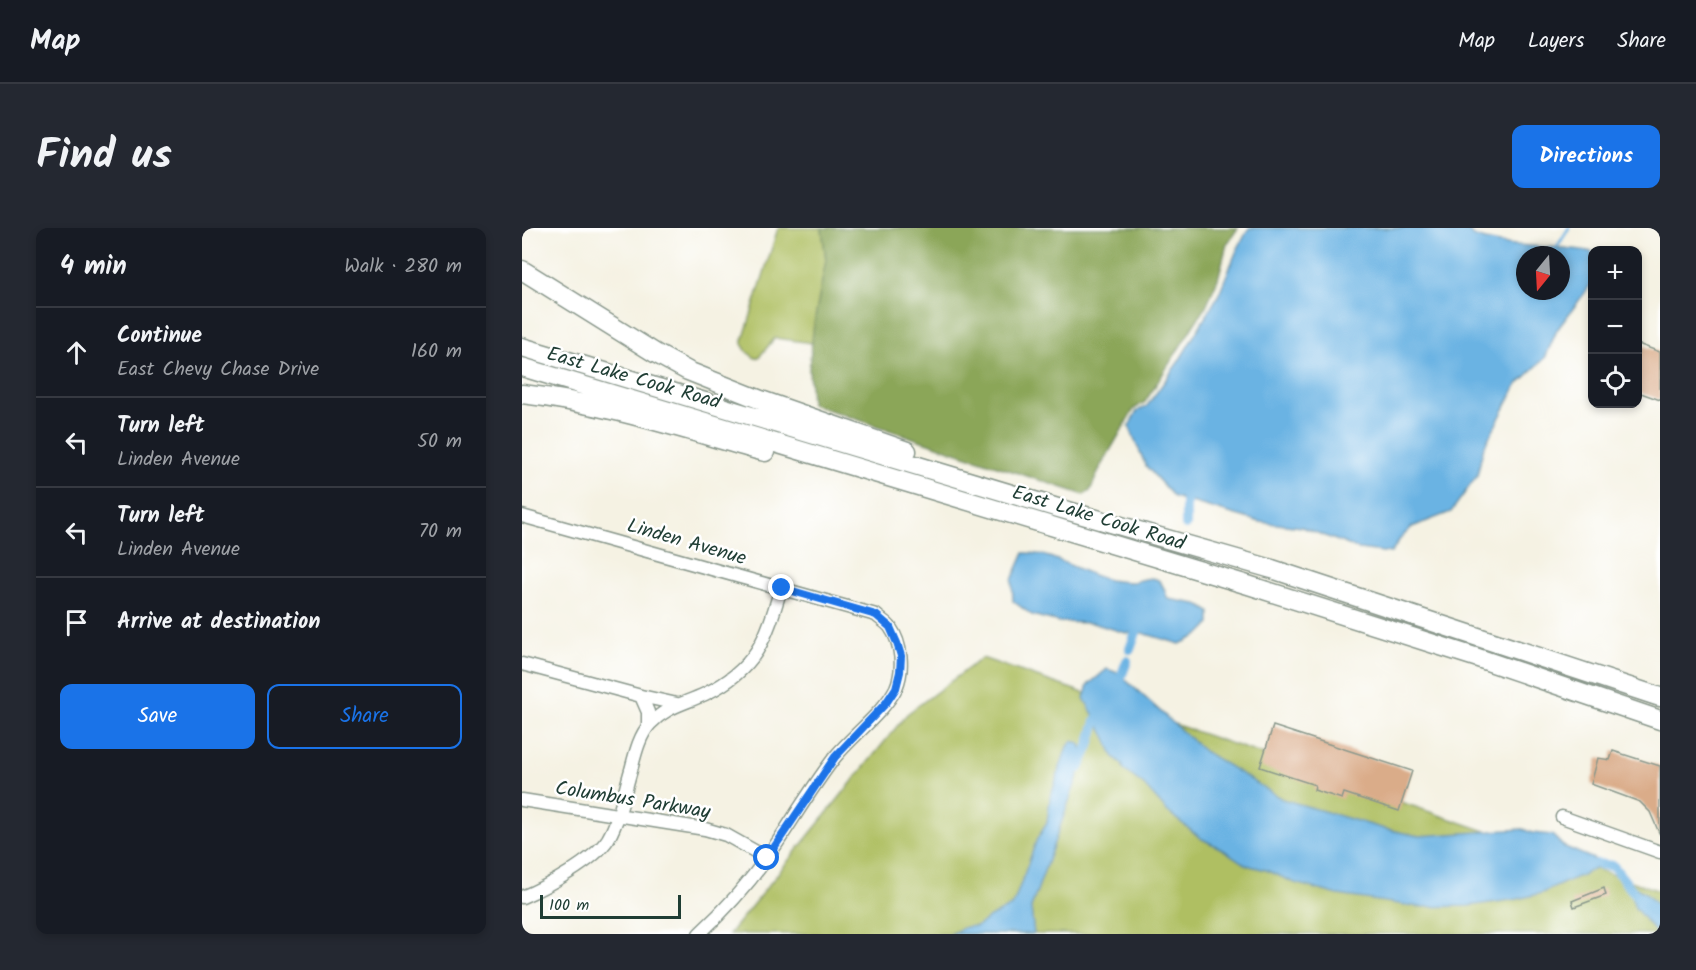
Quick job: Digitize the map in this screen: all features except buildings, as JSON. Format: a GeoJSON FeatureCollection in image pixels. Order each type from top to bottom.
{"type":"FeatureCollection","features":[{"type":"Feature","properties":{"kind":"main road"},"geometry":{"type":"LineString","coordinates":[[522,270],[688,371],[761,400],[901,448],[969,480]]}},
{"type":"Feature","properties":{"kind":"main road","name":"East Lake Cook Road"},"geometry":{"type":"LineString","coordinates":[[522,347],[1058,508],[1272,569],[1660,697]]}},
{"type":"Feature","properties":{"kind":"main road","name":"East Lake Cook Road"},"geometry":{"type":"LineString","coordinates":[[522,367],[919,485],[1379,627],[1660,720]]}},
{"type":"Feature","properties":{"kind":"main road"},"geometry":{"type":"LineString","coordinates":[[522,394],[550,397],[648,420],[857,477],[919,485]]}},
{"type":"Feature","properties":{"kind":"main road"},"geometry":{"type":"LineString","coordinates":[[1379,627],[1386,606]]}},
{"type":"Feature","properties":{"kind":"street","name":"Linden Avenue"},"geometry":{"type":"LineString","coordinates":[[522,516],[876,615],[890,627],[901,656],[896,688],[886,703],[835,757],[767,858]]}},
{"type":"Feature","properties":{"kind":"street"},"geometry":{"type":"LineString","coordinates":[[522,897],[568,874],[607,841],[619,816],[638,748],[648,726],[676,704],[703,695],[720,686],[747,666],[763,642],[782,588]]}},
{"type":"Feature","properties":{"kind":"street"},"geometry":{"type":"LineString","coordinates":[[522,664],[676,704]]}},
{"type":"Feature","properties":{"kind":"street"},"geometry":{"type":"LineString","coordinates":[[641,696],[648,712],[648,726]]}},
{"type":"Feature","properties":{"kind":"street","name":"Columbus Parkway"},"geometry":{"type":"LineString","coordinates":[[522,800],[705,829],[726,835],[767,858]]}},
{"type":"Feature","properties":{"kind":"street"},"geometry":{"type":"LineString","coordinates":[[1562,817],[1660,852]]}},
{"type":"Feature","properties":{"kind":"street"},"geometry":{"type":"LineString","coordinates":[[699,934],[734,898],[767,858]]}},
{"type":"Feature","properties":{"kind":"green space"},"geometry":{"type":"Polygon","coordinates":[[[778,228],[822,228],[826,260],[812,343],[775,338],[759,357],[755,358],[742,344],[778,228]]]}},
{"type":"Feature","properties":{"kind":"green space"},"geometry":{"type":"Polygon","coordinates":[[[822,228],[1238,228],[1227,244],[1218,279],[1206,306],[1145,402],[1134,409],[1101,466],[1090,491],[1084,495],[811,404],[809,369],[814,323],[826,260],[822,228]]]}},
{"type":"Feature","properties":{"kind":"green space"},"geometry":{"type":"Polygon","coordinates":[[[982,658],[1660,891],[1660,934],[729,934],[907,714],[982,658]]]}},
{"type":"Feature","properties":{"kind":"water"},"geometry":{"type":"Polygon","coordinates":[[[1249,228],[1466,228],[1471,234],[1490,241],[1534,246],[1516,246],[1516,300],[1570,300],[1570,249],[1588,251],[1588,288],[1557,330],[1545,358],[1517,385],[1483,449],[1477,476],[1451,512],[1412,527],[1391,553],[1359,549],[1302,527],[1260,522],[1174,497],[1146,466],[1129,426],[1137,411],[1147,406],[1179,361],[1218,296],[1249,228]]]}},
{"type":"Feature","properties":{"kind":"water"},"geometry":{"type":"Polygon","coordinates":[[[1024,553],[1046,556],[1109,580],[1133,582],[1147,578],[1156,579],[1162,585],[1168,599],[1197,604],[1210,612],[1210,624],[1199,635],[1180,644],[1139,632],[1126,633],[1092,623],[1059,622],[1032,615],[1013,601],[1012,580],[1024,553]]]}},
{"type":"Feature","properties":{"kind":"water"},"geometry":{"type":"Polygon","coordinates":[[[1107,669],[1118,673],[1204,751],[1282,799],[1385,829],[1419,836],[1523,829],[1532,833],[1552,835],[1563,846],[1596,860],[1597,868],[1542,893],[1518,899],[1468,906],[1419,907],[1338,895],[1295,883],[1266,870],[1246,865],[1202,839],[1168,812],[1144,785],[1124,770],[1122,764],[1113,756],[1084,698],[1088,685],[1107,669]]]}},
{"type":"Feature","properties":{"kind":"water"},"geometry":{"type":"Polygon","coordinates":[[[1072,741],[1079,743],[1085,756],[1031,908],[1034,934],[950,934],[965,927],[977,926],[1013,905],[1037,839],[1047,823],[1050,799],[1066,749],[1072,741]]]}},
{"type":"Feature","properties":{"kind":"water"},"geometry":{"type":"Polygon","coordinates":[[[1633,886],[1645,893],[1660,908],[1660,934],[1657,934],[1635,908],[1629,888],[1633,886]]]}},
{"type":"Feature","properties":{"kind":"waterway"},"geometry":{"type":"LineString","coordinates":[[1558,246],[1569,228]]}},
{"type":"Feature","properties":{"kind":"waterway"},"geometry":{"type":"LineString","coordinates":[[1186,500],[1186,525]]}},
{"type":"Feature","properties":{"kind":"waterway"},"geometry":{"type":"LineString","coordinates":[[1130,649],[1140,621]]}},
{"type":"Feature","properties":{"kind":"waterway"},"geometry":{"type":"LineString","coordinates":[[1116,690],[1127,661]]}},
{"type":"Feature","properties":{"kind":"waterway"},"geometry":{"type":"LineString","coordinates":[[1079,768],[1089,746],[1096,721],[1103,711]]}},
{"type":"Feature","properties":{"kind":"waterway"},"geometry":{"type":"LineString","coordinates":[[1597,864],[1613,866],[1639,899]]}},
{"type":"Feature","properties":{"kind":"route"},"geometry":{"type":"LineString","coordinates":[[767,858],[835,757],[886,703],[896,688],[901,656],[890,627],[876,615],[782,588]]}}]}
